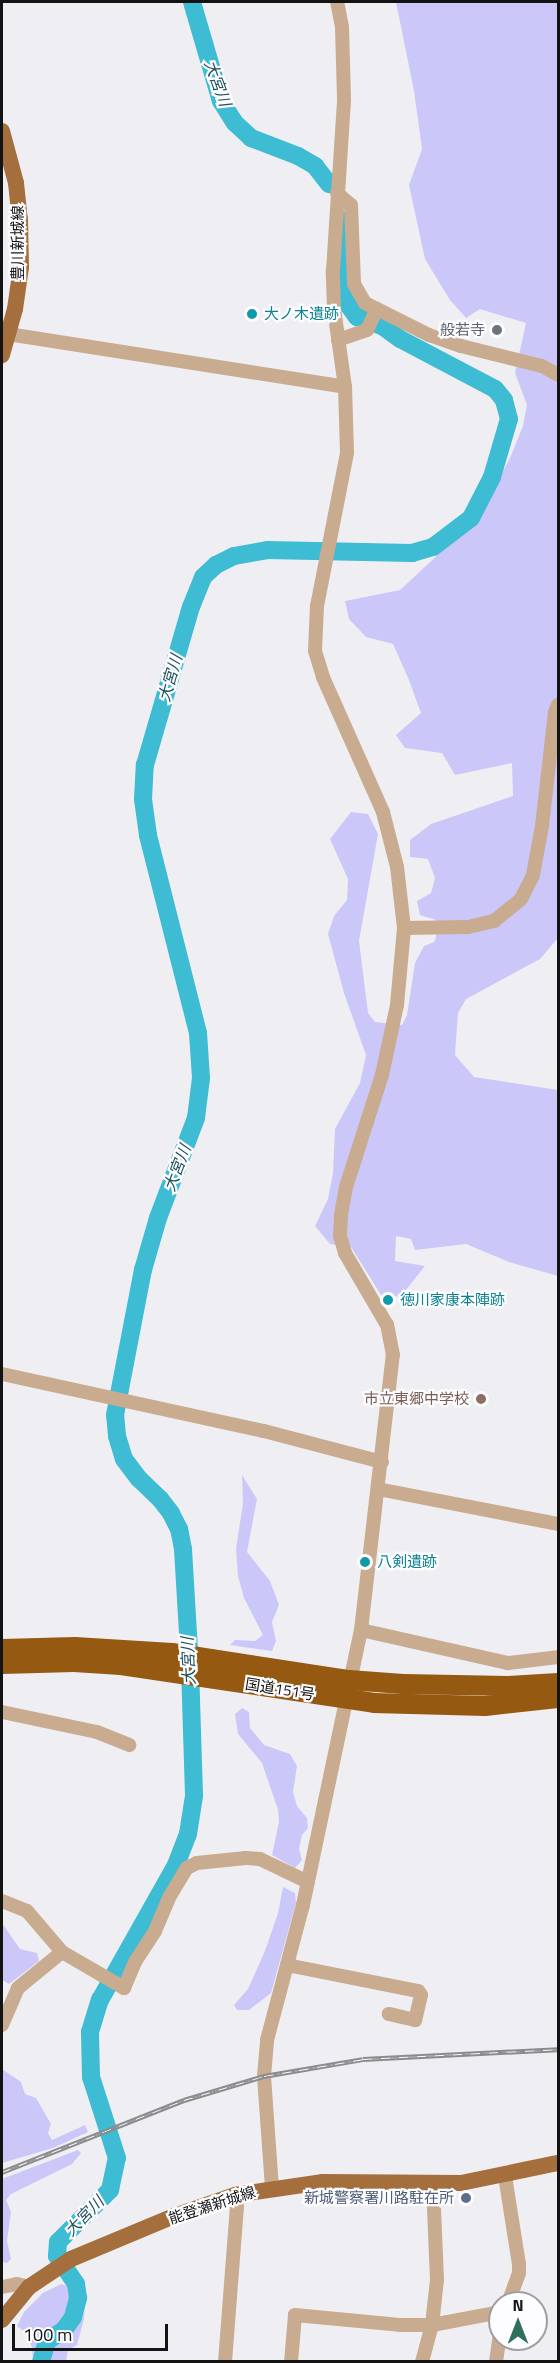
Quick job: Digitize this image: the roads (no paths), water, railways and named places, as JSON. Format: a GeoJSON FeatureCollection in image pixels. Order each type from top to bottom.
{"type":"FeatureCollection","features":[{"type":"Feature","properties":{"kind":"highway","name":"国道151号"},"geometry":{"type":"LineString","coordinates":[[2,1648],[75,1647],[171,1662],[204,1677],[345,1700],[485,1706],[558,1698]]}},
{"type":"Feature","properties":{"kind":"highway","name":"国道151号"},"geometry":{"type":"LineString","coordinates":[[2,1664],[171,1662],[204,1657],[349,1680],[455,1686],[558,1683]]}},
{"type":"Feature","properties":{"kind":"main road","name":"豊川新城線"},"geometry":{"type":"LineString","coordinates":[[2,131],[16,183],[20,219],[21,267],[2,355]]}},
{"type":"Feature","properties":{"kind":"main road","name":"能登瀬新城線"},"geometry":{"type":"LineString","coordinates":[[2,2320],[29,2287],[71,2259],[174,2216],[235,2195],[323,2181],[461,2183],[505,2176],[558,2163]]}},
{"type":"Feature","properties":{"kind":"street"},"geometry":{"type":"LineString","coordinates":[[272,2188],[264,2076],[267,2040],[308,1882],[361,1630],[393,1355],[387,1325],[345,1253],[340,1236],[346,1186],[385,1063],[398,1005],[404,928],[397,867],[383,812],[323,677],[315,651],[317,606],[347,453],[345,387],[338,340],[333,271],[344,99],[342,27],[337,2]]}},
{"type":"Feature","properties":{"kind":"street"},"geometry":{"type":"LineString","coordinates":[[337,193],[351,205],[354,284],[357,293],[375,312],[460,346],[542,366],[558,375]]}},
{"type":"Feature","properties":{"kind":"street"},"geometry":{"type":"LineString","coordinates":[[338,340],[367,330],[375,312]]}},
{"type":"Feature","properties":{"kind":"street"},"geometry":{"type":"LineString","coordinates":[[8,334],[345,387]]}},
{"type":"Feature","properties":{"kind":"street"},"geometry":{"type":"LineString","coordinates":[[404,928],[468,927],[494,921],[521,899],[533,875],[542,825],[555,712],[558,705]]}},
{"type":"Feature","properties":{"kind":"street"},"geometry":{"type":"LineString","coordinates":[[2,1374],[264,1431],[382,1462]]}},
{"type":"Feature","properties":{"kind":"street"},"geometry":{"type":"LineString","coordinates":[[378,1489],[558,1524]]}},
{"type":"Feature","properties":{"kind":"street"},"geometry":{"type":"LineString","coordinates":[[361,1630],[508,1663],[558,1657]]}},
{"type":"Feature","properties":{"kind":"street"},"geometry":{"type":"LineString","coordinates":[[2,1712],[97,1732],[130,1745]]}},
{"type":"Feature","properties":{"kind":"street"},"geometry":{"type":"LineString","coordinates":[[2,1901],[27,1911],[62,1952],[124,1988],[135,1962],[155,1931],[170,1896],[187,1868],[197,1863],[260,1859],[308,1882]]}},
{"type":"Feature","properties":{"kind":"street"},"geometry":{"type":"LineString","coordinates":[[2,2025],[18,1988],[62,1952]]}},
{"type":"Feature","properties":{"kind":"street"},"geometry":{"type":"LineString","coordinates":[[287,1965],[418,1991],[421,1995],[415,2020],[387,2013],[394,1988]]}},
{"type":"Feature","properties":{"kind":"street"},"geometry":{"type":"LineString","coordinates":[[505,2176],[519,2265],[519,2273],[512,2291]]}},
{"type":"Feature","properties":{"kind":"street"},"geometry":{"type":"LineString","coordinates":[[422,2361],[432,2325],[437,2280],[433,2184]]}},
{"type":"Feature","properties":{"kind":"street"},"geometry":{"type":"LineString","coordinates":[[225,2361],[237,2207],[235,2195]]}},
{"type":"Feature","properties":{"kind":"street"},"geometry":{"type":"LineString","coordinates":[[2,2287],[17,2284],[29,2287]]}},
{"type":"Feature","properties":{"kind":"street"},"geometry":{"type":"LineString","coordinates":[[291,2361],[295,2315],[400,2325],[432,2325],[488,2314]]}},
{"type":"Feature","properties":{"kind":"waterway","name":"大宮川"},"geometry":{"type":"LineString","coordinates":[[192,2],[221,101],[235,123],[251,138],[298,156],[315,166],[329,184]]}},
{"type":"Feature","properties":{"kind":"waterway","name":"大宮川"},"geometry":{"type":"LineString","coordinates":[[41,2362],[47,2341],[64,2330],[73,2317],[78,2298],[76,2284],[57,2256],[58,2242],[110,2190],[117,2158],[91,2077],[90,2032],[100,2000],[176,1865],[188,1834],[194,1795],[190,1667],[183,1549],[179,1529],[171,1513],[139,1479],[124,1459],[117,1436],[115,1415],[143,1270],[158,1218],[196,1118],[201,1078],[198,1033],[148,835],[143,799],[145,765],[191,607],[203,577],[216,565],[234,556],[267,550],[412,553],[433,547],[471,518],[492,477],[509,419],[504,400],[495,389],[400,339],[382,326],[357,317],[344,299],[341,278],[344,221]]}},
{"type":"Feature","properties":{"kind":"railway"},"geometry":{"type":"LineString","coordinates":[[2,2172],[184,2100],[264,2076],[363,2059],[558,2049]]}},
{"type":"Feature","properties":{"kind":"place","name":"大ノ木遺跡"},"geometry":{"type":"Point","coordinates":[252,314]}},
{"type":"Feature","properties":{"kind":"place","name":"般若寺"},"geometry":{"type":"Point","coordinates":[497,330]}},
{"type":"Feature","properties":{"kind":"place","name":"徳川家康本陣跡"},"geometry":{"type":"Point","coordinates":[388,1300]}},
{"type":"Feature","properties":{"kind":"place","name":"市立東郷中学校"},"geometry":{"type":"Point","coordinates":[481,1399]}},
{"type":"Feature","properties":{"kind":"place","name":"八剣遺跡"},"geometry":{"type":"Point","coordinates":[365,1562]}},
{"type":"Feature","properties":{"kind":"place","name":"新城警察署川路駐在所"},"geometry":{"type":"Point","coordinates":[466,2198]}}]}
